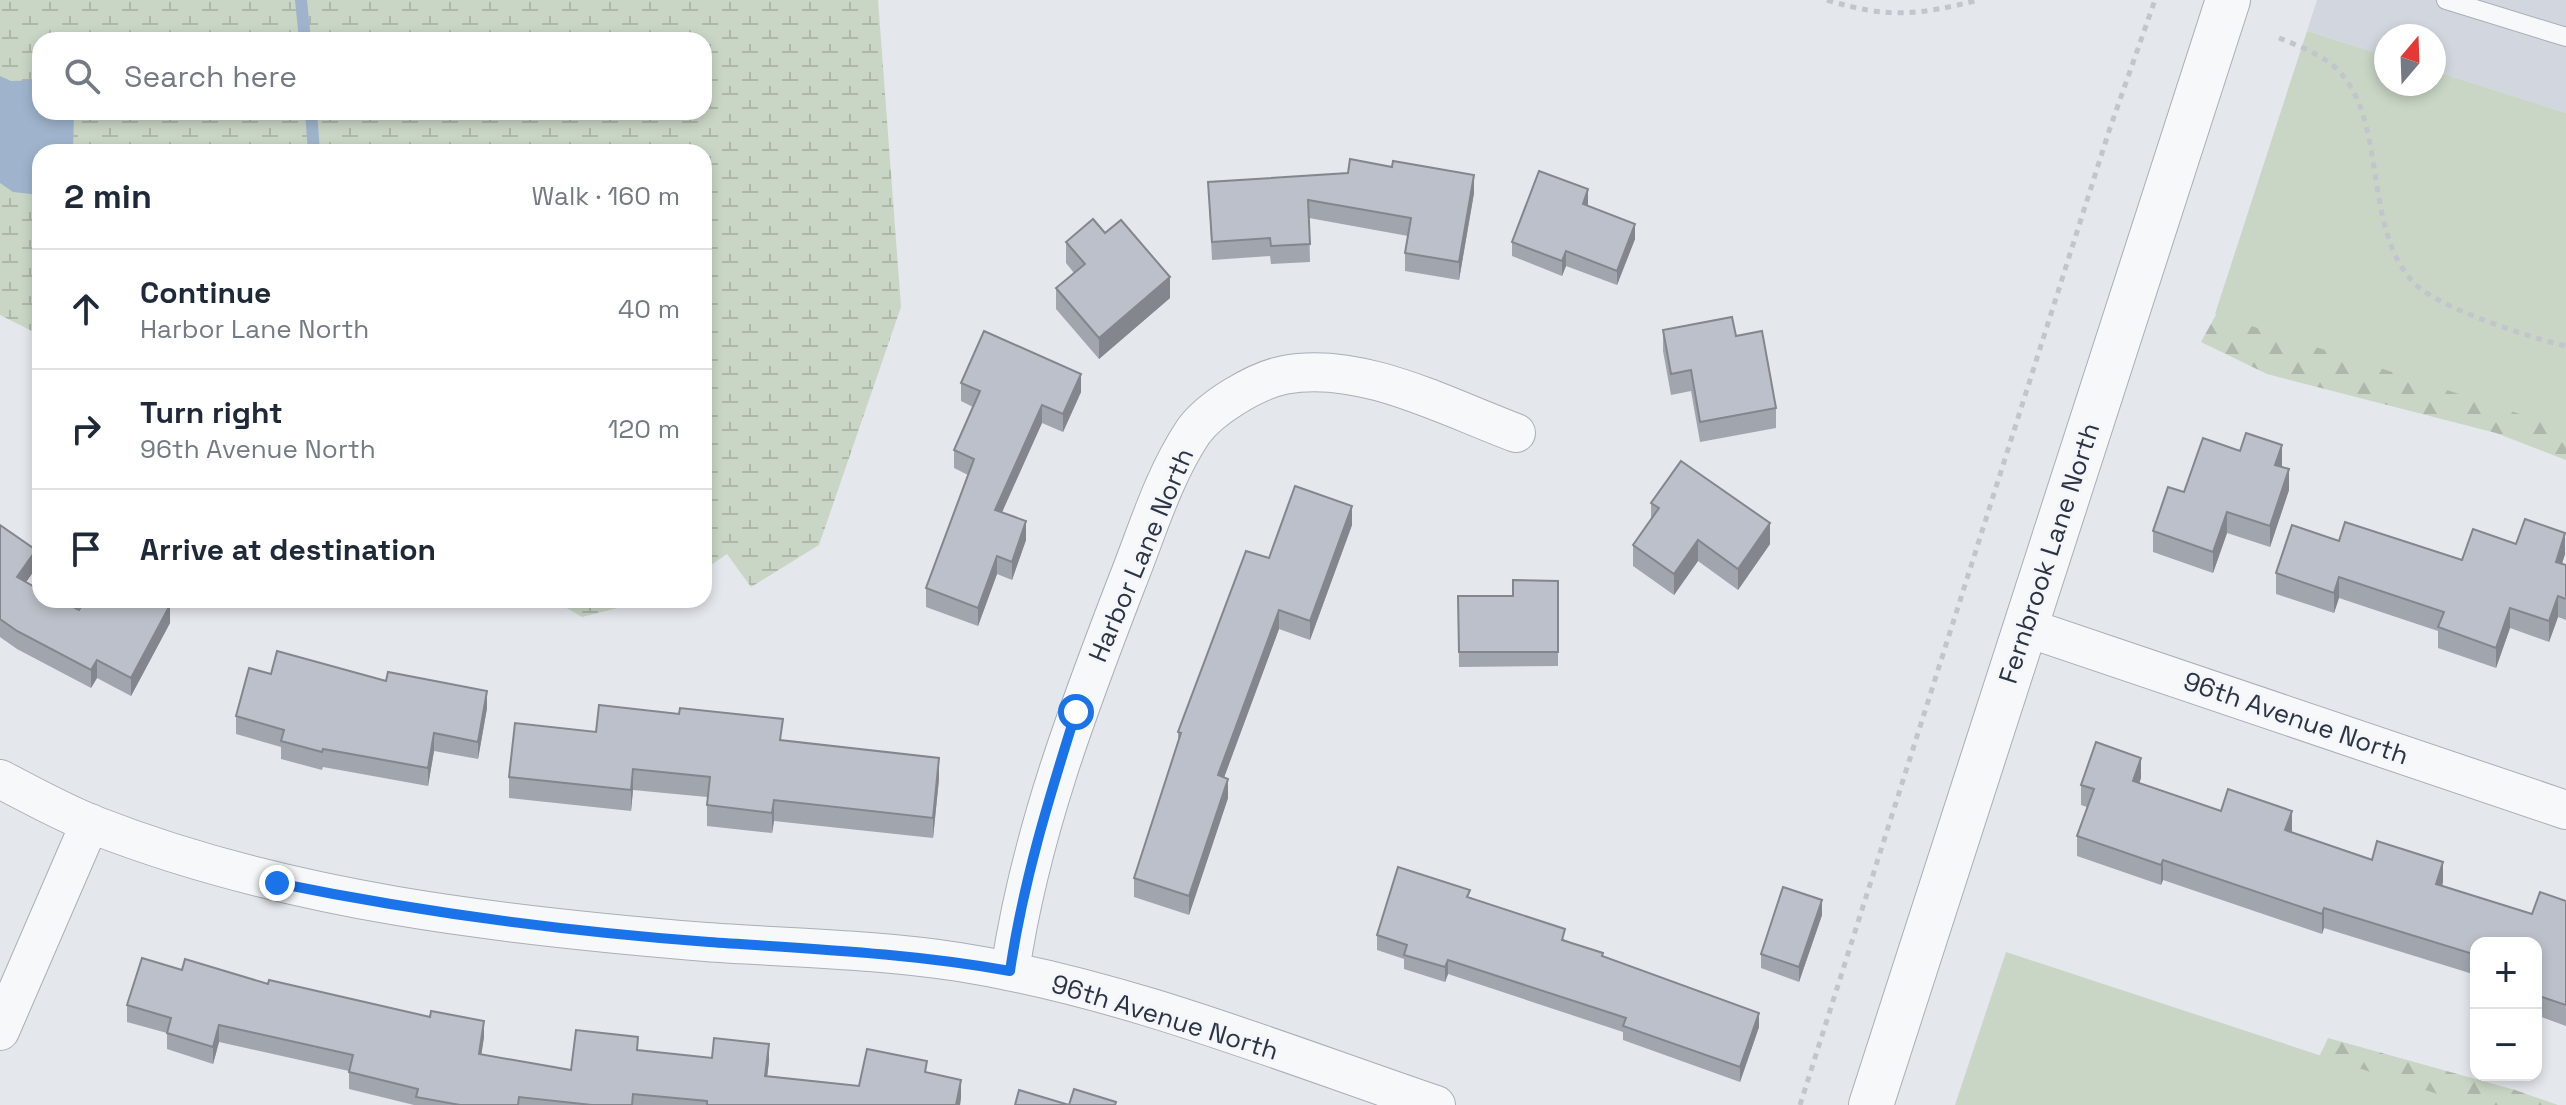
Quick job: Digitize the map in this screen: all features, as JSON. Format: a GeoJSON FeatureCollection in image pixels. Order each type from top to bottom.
{"type":"FeatureCollection","features":[{"type":"Feature","properties":{"kind":"street","name":"Fernbrook Lane North"},"geometry":{"type":"LineString","coordinates":[[1871,1105],[2228,0]]}},
{"type":"Feature","properties":{"kind":"street","name":"Harbor Lane North"},"geometry":{"type":"LineString","coordinates":[[1010,971],[1040,824],[1076,712],[1171,470],[1195,429],[1233,396],[1282,375],[1329,370],[1379,381],[1516,433]]}},
{"type":"Feature","properties":{"kind":"street","name":"96th Avenue North"},"geometry":{"type":"LineString","coordinates":[[2025,627],[2566,810]]}},
{"type":"Feature","properties":{"kind":"street","name":"96th Avenue North"},"geometry":{"type":"LineString","coordinates":[[0,779],[90,823],[188,858],[277,883],[361,900],[532,926],[709,942],[830,948],[954,961],[1010,971],[1179,1017],[1436,1105]]}},
{"type":"Feature","properties":{"kind":"street"},"geometry":{"type":"LineString","coordinates":[[0,1031],[90,823]]}},
{"type":"Feature","properties":{"kind":"lane"},"geometry":{"type":"LineString","coordinates":[[2446,0],[2566,37]]}},
{"type":"Feature","properties":{"kind":"path"},"geometry":{"type":"LineString","coordinates":[[1827,0],[1894,15],[1932,11],[1979,0]]}},
{"type":"Feature","properties":{"kind":"path"},"geometry":{"type":"LineString","coordinates":[[1800,1105],[2109,131],[2155,0]]}},
{"type":"Feature","properties":{"kind":"path"},"geometry":{"type":"LineString","coordinates":[[2279,38],[2322,58],[2338,70],[2356,96],[2368,136],[2385,225],[2400,264],[2415,284],[2435,300],[2566,346]]}},
{"type":"Feature","properties":{"kind":"shaded area"},"geometry":{"type":"Polygon","coordinates":[[[2317,0],[2566,0],[2566,113],[2446,75],[2446,24],[2374,24],[2374,52],[2307,31],[2317,0]]]}},
{"type":"Feature","properties":{"kind":"green space"},"geometry":{"type":"Polygon","coordinates":[[[0,0],[878,0],[901,307],[819,545],[751,587],[727,554],[712,564],[712,144],[32,144],[32,331],[0,315],[0,0]]]}},
{"type":"Feature","properties":{"kind":"green space"},"geometry":{"type":"Polygon","coordinates":[[[2307,31],[2374,52],[2374,96],[2446,96],[2446,75],[2566,113],[2566,429],[2215,314],[2307,31]]]}},
{"type":"Feature","properties":{"kind":"green space"},"geometry":{"type":"Polygon","coordinates":[[[2258,238],[2566,279],[2566,460],[2496,433],[2267,374],[2201,342],[2258,238]]]}},
{"type":"Feature","properties":{"kind":"green space"},"geometry":{"type":"Polygon","coordinates":[[[567,608],[617,608],[582,617],[567,608]]]}},
{"type":"Feature","properties":{"kind":"green space"},"geometry":{"type":"Polygon","coordinates":[[[2006,952],[2471,1105],[1955,1105],[2006,952]]]}},
{"type":"Feature","properties":{"kind":"green space"},"geometry":{"type":"Polygon","coordinates":[[[2328,1038],[2558,1105],[2307,1105],[2300,1098],[2328,1038]]]}},
{"type":"Feature","properties":{"kind":"water"},"geometry":{"type":"Polygon","coordinates":[[[0,76],[11,81],[32,80],[32,120],[74,120],[73,144],[32,144],[32,194],[13,192],[0,183],[0,76]]]}},
{"type":"Feature","properties":{"kind":"building"},"geometry":{"type":"Polygon","coordinates":[[[1350,159],[1392,167],[1393,161],[1474,175],[1459,262],[1405,253],[1411,218],[1308,200],[1310,244],[1271,246],[1270,238],[1212,242],[1208,182],[1348,173],[1350,159]]]}},
{"type":"Feature","properties":{"kind":"building"},"geometry":{"type":"Polygon","coordinates":[[[1539,171],[1588,189],[1583,204],[1635,224],[1617,271],[1566,251],[1562,261],[1512,242],[1539,171]]]}},
{"type":"Feature","properties":{"kind":"building"},"geometry":{"type":"Polygon","coordinates":[[[1093,219],[1105,233],[1121,220],[1170,277],[1099,338],[1056,288],[1085,264],[1066,242],[1093,219]]]}},
{"type":"Feature","properties":{"kind":"building"},"geometry":{"type":"Polygon","coordinates":[[[1732,317],[1736,336],[1762,331],[1776,408],[1700,422],[1691,370],[1671,374],[1663,330],[1732,317]]]}},
{"type":"Feature","properties":{"kind":"building"},"geometry":{"type":"Polygon","coordinates":[[[984,331],[1081,374],[1063,414],[1042,405],[995,510],[1026,521],[1012,562],[997,556],[978,608],[926,588],[974,459],[954,450],[980,391],[961,383],[984,331]]]}},
{"type":"Feature","properties":{"kind":"building"},"geometry":{"type":"Polygon","coordinates":[[[2246,433],[2282,445],[2275,465],[2289,469],[2270,526],[2227,512],[2213,552],[2153,531],[2168,487],[2184,492],[2203,438],[2240,451],[2246,433]]]}},
{"type":"Feature","properties":{"kind":"building"},"geometry":{"type":"Polygon","coordinates":[[[1681,461],[1770,523],[1738,569],[1698,540],[1674,574],[1633,545],[1659,508],[1651,503],[1681,461]]]}},
{"type":"Feature","properties":{"kind":"building"},"geometry":{"type":"Polygon","coordinates":[[[1295,486],[1352,506],[1310,621],[1279,610],[1218,775],[1228,779],[1189,896],[1134,878],[1181,733],[1178,732],[1246,551],[1269,558],[1295,486]]]}},
{"type":"Feature","properties":{"kind":"building"},"geometry":{"type":"Polygon","coordinates":[[[2525,519],[2565,533],[2556,562],[2566,565],[2566,599],[2558,596],[2549,621],[2510,608],[2496,648],[2438,627],[2444,612],[2339,577],[2334,593],[2276,573],[2292,525],[2339,541],[2345,522],[2462,560],[2473,529],[2516,544],[2525,519]]]}},
{"type":"Feature","properties":{"kind":"building"},"geometry":{"type":"Polygon","coordinates":[[[0,525],[32,547],[32,556],[17,577],[32,585],[32,608],[168,608],[131,678],[97,660],[91,670],[0,619],[0,525]]]}},
{"type":"Feature","properties":{"kind":"building"},"geometry":{"type":"Polygon","coordinates":[[[1513,580],[1558,581],[1558,652],[1459,652],[1458,596],[1513,596],[1513,580]]]}},
{"type":"Feature","properties":{"kind":"building"},"geometry":{"type":"Polygon","coordinates":[[[277,651],[386,681],[388,672],[487,691],[478,742],[434,733],[428,768],[323,749],[322,752],[281,741],[284,730],[236,716],[249,668],[271,674],[277,651]]]}},
{"type":"Feature","properties":{"kind":"building"},"geometry":{"type":"Polygon","coordinates":[[[599,705],[679,714],[680,708],[783,719],[780,740],[939,758],[933,818],[774,800],[772,813],[707,805],[710,777],[633,769],[631,790],[509,777],[515,723],[596,732],[599,705]]]}},
{"type":"Feature","properties":{"kind":"building"},"geometry":{"type":"Polygon","coordinates":[[[2096,742],[2141,758],[2133,781],[2221,811],[2228,789],[2292,811],[2285,830],[2372,860],[2377,841],[2443,862],[2436,884],[2532,914],[2540,892],[2566,901],[2566,1005],[2542,997],[2542,937],[2470,937],[2470,953],[2324,908],[2322,914],[2163,860],[2161,865],[2077,836],[2094,789],[2081,785],[2096,742]]]}},
{"type":"Feature","properties":{"kind":"building"},"geometry":{"type":"Polygon","coordinates":[[[1398,867],[1470,890],[1467,897],[1565,929],[1562,940],[1759,1013],[1740,1067],[1623,1026],[1626,1018],[1448,960],[1445,967],[1404,955],[1407,945],[1377,935],[1398,867]]]}},
{"type":"Feature","properties":{"kind":"building"},"geometry":{"type":"Polygon","coordinates":[[[1783,887],[1822,900],[1799,967],[1761,954],[1783,887]]]}},
{"type":"Feature","properties":{"kind":"building"},"geometry":{"type":"Polygon","coordinates":[[[142,958],[182,970],[185,959],[268,984],[269,980],[430,1017],[431,1011],[484,1021],[479,1054],[571,1070],[576,1030],[638,1037],[637,1050],[712,1058],[714,1038],[769,1044],[765,1076],[859,1086],[867,1049],[927,1061],[925,1072],[961,1080],[956,1105],[707,1105],[707,1101],[633,1094],[632,1105],[592,1105],[519,1097],[518,1105],[460,1105],[416,1097],[418,1089],[349,1072],[353,1055],[219,1025],[213,1047],[167,1033],[171,1018],[127,1005],[142,958]]]}},
{"type":"Feature","properties":{"kind":"building"},"geometry":{"type":"Polygon","coordinates":[[[1074,1089],[1116,1102],[1115,1105],[1069,1105],[1074,1089]]]}},
{"type":"Feature","properties":{"kind":"building"},"geometry":{"type":"Polygon","coordinates":[[[1019,1090],[1069,1105],[1015,1105],[1019,1090]]]}},
{"type":"Feature","properties":{"kind":"waterway"},"geometry":{"type":"LineString","coordinates":[[301,0],[304,32]]}},
{"type":"Feature","properties":{"kind":"waterway"},"geometry":{"type":"LineString","coordinates":[[312,120],[313,144]]}},
{"type":"Feature","properties":{"kind":"route"},"geometry":{"type":"LineString","coordinates":[[277,883],[361,900],[532,926],[709,942],[830,948],[954,961],[1010,971],[1040,824],[1076,712]]}}]}
